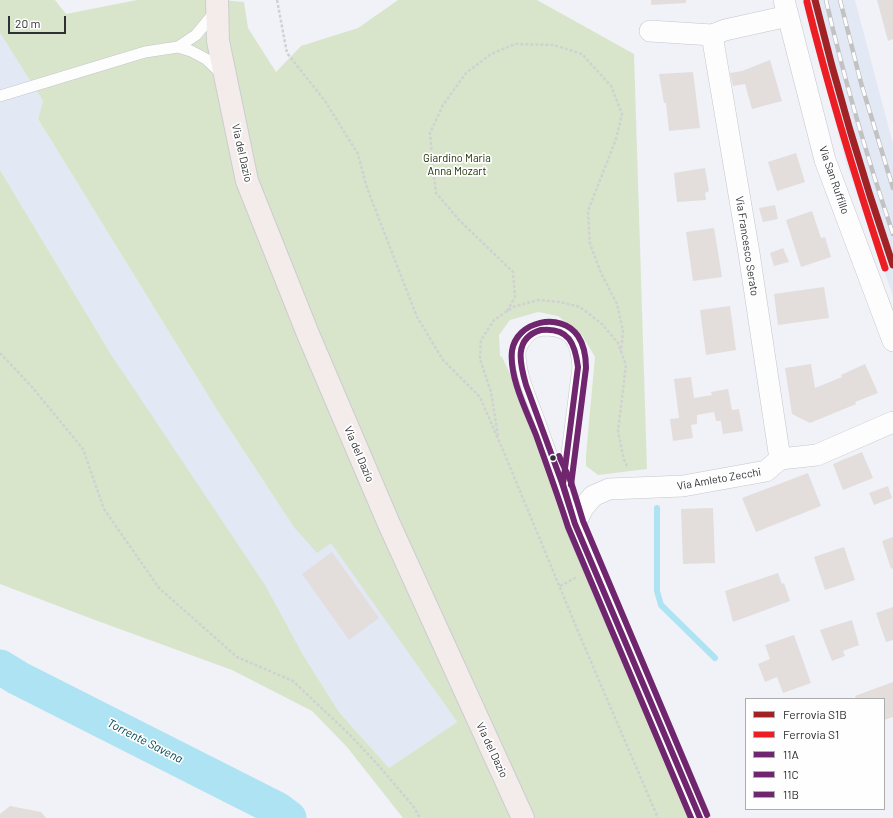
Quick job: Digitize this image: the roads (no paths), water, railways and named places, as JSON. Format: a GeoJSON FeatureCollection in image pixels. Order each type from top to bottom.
{"type":"FeatureCollection","features":[{"type":"Feature","properties":{"kind":"main road","name":"Via del Dazio"},"geometry":{"type":"LineString","coordinates":[[217,4],[218,41],[247,181],[308,334],[389,524],[523,818]]}},
{"type":"Feature","properties":{"kind":"street","name":"Via San Ruffillo"},"geometry":{"type":"LineString","coordinates":[[718,32],[786,8],[825,160],[893,341]]}},
{"type":"Feature","properties":{"kind":"street"},"geometry":{"type":"LineString","coordinates":[[650,31],[718,32]]}},
{"type":"Feature","properties":{"kind":"street","name":"Via Francesco Serato"},"geometry":{"type":"LineString","coordinates":[[718,32],[780,459]]}},
{"type":"Feature","properties":{"kind":"street"},"geometry":{"type":"LineString","coordinates":[[780,459],[817,455],[893,422]]}},
{"type":"Feature","properties":{"kind":"street","name":"Via Amleto Zecchi"},"geometry":{"type":"LineString","coordinates":[[575,524],[583,508],[593,496],[609,489],[683,486],[766,471],[780,459]]}},
{"type":"Feature","properties":{"kind":"street"},"geometry":{"type":"LineString","coordinates":[[575,524],[700,818]]}},
{"type":"Feature","properties":{"kind":"lane","name":"Via del Dazio"},"geometry":{"type":"LineString","coordinates":[[178,47],[196,35],[217,4]]}},
{"type":"Feature","properties":{"kind":"lane","name":"Via del Dazio"},"geometry":{"type":"LineString","coordinates":[[0,96],[145,52],[178,47],[191,50],[206,59],[226,79]]}},
{"type":"Feature","properties":{"kind":"lane"},"geometry":{"type":"LineString","coordinates":[[563,484],[578,367],[576,350],[570,339],[562,332],[542,330],[535,332],[525,340],[520,352],[522,372],[552,459],[563,484],[575,524]]}},
{"type":"Feature","properties":{"kind":"waterway"},"geometry":{"type":"LineString","coordinates":[[657,508],[657,591],[661,605],[715,658]]}},
{"type":"Feature","properties":{"kind":"waterway","name":"Torrente Savena"},"geometry":{"type":"LineString","coordinates":[[0,667],[18,678],[277,809],[289,818]]}},
{"type":"Feature","properties":{"kind":"railway"},"geometry":{"type":"LineString","coordinates":[[826,0],[856,118],[893,234]]}},
{"type":"Feature","properties":{"kind":"railway"},"geometry":{"type":"LineString","coordinates":[[840,0],[861,83],[893,188]]}},
{"type":"Feature","properties":{"kind":"rail line","name":"S1B"},"geometry":{"type":"LineString","coordinates":[[815,0],[851,134],[893,265]]}},
{"type":"Feature","properties":{"kind":"rail line","name":"S1"},"geometry":{"type":"LineString","coordinates":[[807,2],[843,136],[885,268]]}},
{"type":"Feature","properties":{"kind":"park label","name":"Giardino Maria Anna Mozart"},"geometry":{"type":"Point","coordinates":[457,164]}}]}
